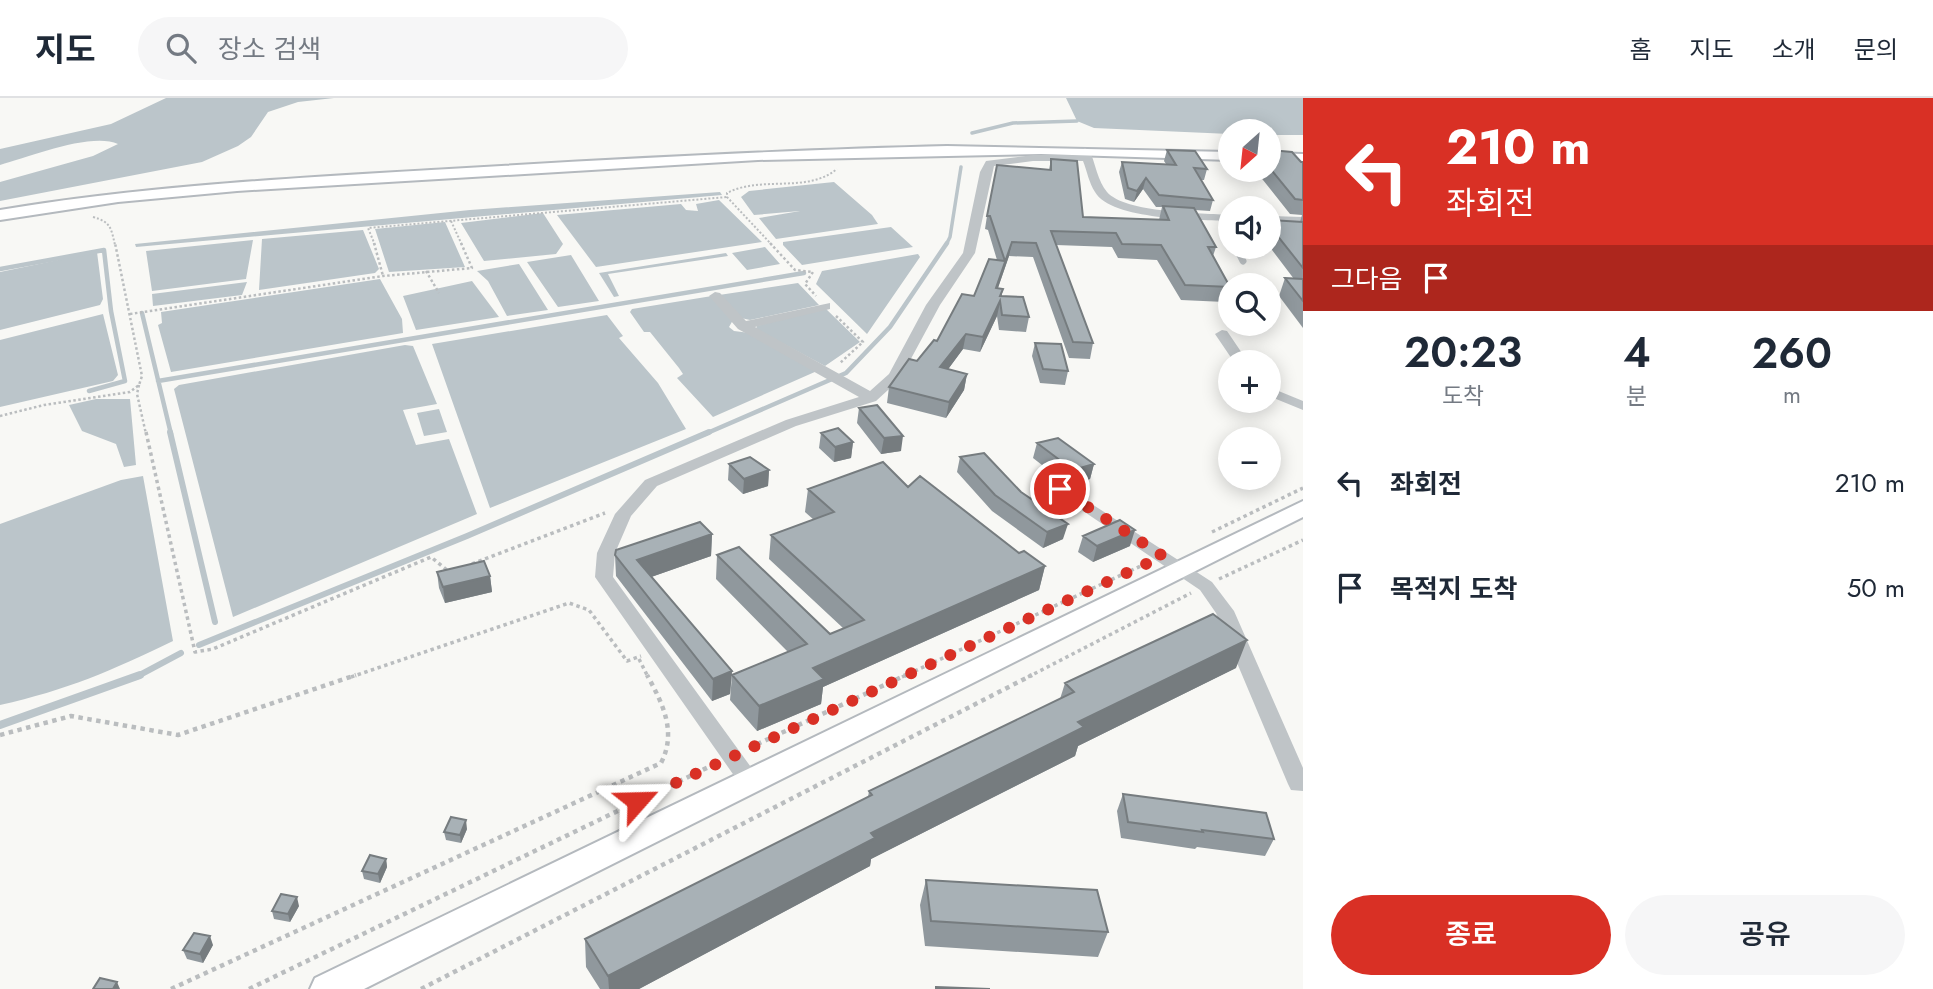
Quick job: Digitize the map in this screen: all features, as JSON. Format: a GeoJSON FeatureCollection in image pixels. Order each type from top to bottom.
{"type":"FeatureCollection","features":[{"type":"Feature","properties":{"kind":"main road"},"geometry":{"type":"LineString","coordinates":[[0,215],[135,195],[758,154],[1014,149],[1085,155],[1218,156]]}},
{"type":"Feature","properties":{"kind":"main road"},"geometry":{"type":"LineString","coordinates":[[1281,157],[1303,158]]}},
{"type":"Feature","properties":{"kind":"main road"},"geometry":{"type":"LineString","coordinates":[[328,989],[750,781],[1173,562],[1303,508]]}},
{"type":"Feature","properties":{"kind":"street"},"geometry":{"type":"LineString","coordinates":[[750,781],[604,577],[606,553],[623,514],[652,483],[791,423],[871,398],[895,376],[933,305],[969,253],[985,172],[990,163],[1085,155],[1100,192],[1109,200],[1143,212],[1218,217]]}},
{"type":"Feature","properties":{"kind":"street"},"geometry":{"type":"LineString","coordinates":[[1281,219],[1303,220]]}},
{"type":"Feature","properties":{"kind":"street"},"geometry":{"type":"LineString","coordinates":[[715,296],[743,326],[871,398]]}},
{"type":"Feature","properties":{"kind":"street"},"geometry":{"type":"LineString","coordinates":[[743,326],[825,306]]}},
{"type":"Feature","properties":{"kind":"street"},"geometry":{"type":"LineString","coordinates":[[1281,396],[1303,406]]}},
{"type":"Feature","properties":{"kind":"street"},"geometry":{"type":"LineString","coordinates":[[1060,489],[1206,586],[1225,611],[1299,784]]}},
{"type":"Feature","properties":{"kind":"path"},"geometry":{"type":"LineString","coordinates":[[727,197],[729,190],[824,179],[841,168]]}},
{"type":"Feature","properties":{"kind":"path"},"geometry":{"type":"LineString","coordinates":[[383,275],[383,267],[368,228],[727,197]]}},
{"type":"Feature","properties":{"kind":"path"},"geometry":{"type":"LineString","coordinates":[[727,197],[795,270],[813,272],[805,284],[863,342],[834,375]]}},
{"type":"Feature","properties":{"kind":"path"},"geometry":{"type":"LineString","coordinates":[[87,216],[107,221],[111,226],[142,376],[137,394],[195,652],[213,649],[431,557],[447,571],[498,556],[590,516],[610,512],[623,514]]}},
{"type":"Feature","properties":{"kind":"path"},"geometry":{"type":"LineString","coordinates":[[130,314],[383,275],[471,268],[451,220]]}},
{"type":"Feature","properties":{"kind":"path"},"geometry":{"type":"LineString","coordinates":[[426,271],[439,293]]}},
{"type":"Feature","properties":{"kind":"path"},"geometry":{"type":"LineString","coordinates":[[0,416],[44,404],[130,391],[139,385]]}},
{"type":"Feature","properties":{"kind":"path"},"geometry":{"type":"LineString","coordinates":[[1210,533],[1303,488]]}},
{"type":"Feature","properties":{"kind":"path"},"geometry":{"type":"LineString","coordinates":[[421,989],[1206,586],[1303,540]]}},
{"type":"Feature","properties":{"kind":"path"},"geometry":{"type":"LineString","coordinates":[[249,989],[731,756],[1173,562]]}},
{"type":"Feature","properties":{"kind":"path"},"geometry":{"type":"LineString","coordinates":[[0,735],[71,716],[178,735],[569,603],[589,610],[627,661],[656,650]]}},
{"type":"Feature","properties":{"kind":"path"},"geometry":{"type":"LineString","coordinates":[[171,989],[661,763],[670,752],[672,736],[638,657]]}},
{"type":"Feature","properties":{"kind":"shaded area"},"geometry":{"type":"Polygon","coordinates":[[[166,98],[334,98],[298,102],[268,112],[251,137],[238,146],[202,162],[0,201],[0,182],[93,156],[118,144],[106,141],[76,143],[0,165],[0,149],[111,124],[166,98]]]}},
{"type":"Feature","properties":{"kind":"shaded area"},"geometry":{"type":"Polygon","coordinates":[[[1066,98],[1303,98],[1303,135],[1281,135],[1281,119],[1218,119],[1218,133],[1094,128],[1077,121],[1066,98]]]}},
{"type":"Feature","properties":{"kind":"shaded area"},"geometry":{"type":"Polygon","coordinates":[[[834,182],[872,215],[878,224],[776,239],[759,218],[800,211],[754,215],[741,197],[749,191],[834,182]]]}},
{"type":"Feature","properties":{"kind":"shaded area"},"geometry":{"type":"Polygon","coordinates":[[[720,192],[722,195],[136,247],[135,244],[470,210],[720,192]]]}},
{"type":"Feature","properties":{"kind":"shaded area"},"geometry":{"type":"Polygon","coordinates":[[[719,200],[762,242],[596,267],[557,215],[681,204],[686,210],[698,211],[696,204],[719,200]]]}},
{"type":"Feature","properties":{"kind":"shaded area"},"geometry":{"type":"Polygon","coordinates":[[[543,213],[563,244],[556,254],[484,261],[461,223],[543,213]]]}},
{"type":"Feature","properties":{"kind":"shaded area"},"geometry":{"type":"Polygon","coordinates":[[[445,222],[465,267],[389,272],[375,229],[445,222]]]}},
{"type":"Feature","properties":{"kind":"shaded area"},"geometry":{"type":"Polygon","coordinates":[[[891,227],[913,247],[802,265],[783,245],[783,242],[891,227]]]}},
{"type":"Feature","properties":{"kind":"shaded area"},"geometry":{"type":"Polygon","coordinates":[[[363,230],[379,269],[375,273],[259,290],[262,239],[363,230]]]}},
{"type":"Feature","properties":{"kind":"shaded area"},"geometry":{"type":"Polygon","coordinates":[[[253,240],[246,279],[152,291],[146,251],[253,240]]]}},
{"type":"Feature","properties":{"kind":"shaded area"},"geometry":{"type":"Polygon","coordinates":[[[765,247],[780,264],[747,270],[732,253],[765,247]]]}},
{"type":"Feature","properties":{"kind":"shaded area"},"geometry":{"type":"Polygon","coordinates":[[[97,252],[103,299],[100,305],[0,330],[0,272],[97,252]]]}},
{"type":"Feature","properties":{"kind":"shaded area"},"geometry":{"type":"Polygon","coordinates":[[[726,253],[728,256],[608,274],[619,296],[614,297],[599,273],[726,253]]]}},
{"type":"Feature","properties":{"kind":"shaded area"},"geometry":{"type":"Polygon","coordinates":[[[918,254],[920,257],[867,334],[816,284],[822,271],[918,254]]]}},
{"type":"Feature","properties":{"kind":"shaded area"},"geometry":{"type":"Polygon","coordinates":[[[571,255],[599,301],[558,307],[527,262],[571,255]]]}},
{"type":"Feature","properties":{"kind":"shaded area"},"geometry":{"type":"Polygon","coordinates":[[[519,264],[548,310],[507,316],[488,281],[477,271],[519,264]]]}},
{"type":"Feature","properties":{"kind":"shaded area"},"geometry":{"type":"Polygon","coordinates":[[[380,279],[402,319],[403,333],[171,372],[158,325],[162,323],[161,312],[380,279]]]}},
{"type":"Feature","properties":{"kind":"shaded area"},"geometry":{"type":"Polygon","coordinates":[[[472,281],[499,317],[416,330],[403,296],[472,281]]]}},
{"type":"Feature","properties":{"kind":"shaded area"},"geometry":{"type":"Polygon","coordinates":[[[247,282],[242,295],[153,306],[152,294],[247,282]]]}},
{"type":"Feature","properties":{"kind":"shaded area"},"geometry":{"type":"Polygon","coordinates":[[[798,283],[819,305],[750,320],[741,318],[719,295],[798,283]]]}},
{"type":"Feature","properties":{"kind":"shaded area"},"geometry":{"type":"Polygon","coordinates":[[[712,296],[733,320],[729,327],[734,331],[750,333],[817,371],[713,417],[677,378],[683,374],[679,368],[650,332],[644,332],[630,312],[632,309],[712,296]]]}},
{"type":"Feature","properties":{"kind":"shaded area"},"geometry":{"type":"Polygon","coordinates":[[[824,307],[860,342],[825,366],[756,329],[757,326],[824,307]]]}},
{"type":"Feature","properties":{"kind":"shaded area"},"geometry":{"type":"Polygon","coordinates":[[[103,314],[118,375],[113,381],[0,407],[0,340],[103,314]]]}},
{"type":"Feature","properties":{"kind":"shaded area"},"geometry":{"type":"Polygon","coordinates":[[[607,315],[623,336],[619,338],[658,383],[686,429],[490,508],[432,344],[607,315]]]}},
{"type":"Feature","properties":{"kind":"shaded area"},"geometry":{"type":"Polygon","coordinates":[[[405,345],[413,346],[437,404],[403,410],[416,445],[449,439],[477,514],[233,617],[174,389],[179,385],[405,345]]]}},
{"type":"Feature","properties":{"kind":"shaded area"},"geometry":{"type":"Polygon","coordinates":[[[96,399],[130,399],[136,465],[124,467],[116,444],[82,431],[69,405],[96,399]]]}},
{"type":"Feature","properties":{"kind":"shaded area"},"geometry":{"type":"Polygon","coordinates":[[[439,409],[447,432],[424,436],[417,413],[439,409]]]}},
{"type":"Feature","properties":{"kind":"shaded area"},"geometry":{"type":"Polygon","coordinates":[[[143,476],[173,641],[88,679],[0,705],[0,524],[121,480],[143,476]]]}},
{"type":"Feature","properties":{"kind":"building"},"geometry":{"type":"Polygon","coordinates":[[[1167,150],[1195,151],[1207,169],[1194,168],[1213,200],[1159,195],[1146,178],[1137,191],[1128,188],[1122,162],[1176,165],[1167,150]]]}},
{"type":"Feature","properties":{"kind":"building"},"geometry":{"type":"Polygon","coordinates":[[[1281,151],[1292,152],[1303,162],[1303,200],[1295,199],[1281,182],[1281,151]]]}},
{"type":"Feature","properties":{"kind":"building"},"geometry":{"type":"Polygon","coordinates":[[[1051,159],[1077,161],[1083,217],[1169,220],[1163,206],[1194,208],[1216,247],[1208,247],[1222,273],[1218,273],[1218,286],[1185,285],[1161,245],[1122,244],[1116,233],[1051,231],[1093,343],[1073,342],[1036,243],[1012,242],[996,288],[1003,289],[1000,296],[1023,297],[1029,317],[1002,315],[1000,301],[983,337],[966,334],[940,367],[967,374],[949,402],[889,387],[909,359],[917,361],[934,340],[937,341],[962,294],[974,296],[989,259],[1005,261],[990,216],[987,216],[997,165],[1051,170],[1051,159]]]}},
{"type":"Feature","properties":{"kind":"building"},"geometry":{"type":"Polygon","coordinates":[[[1281,221],[1303,222],[1303,268],[1281,240],[1281,221]]]}},
{"type":"Feature","properties":{"kind":"building"},"geometry":{"type":"Polygon","coordinates":[[[1285,278],[1303,279],[1303,301],[1285,278]]]}},
{"type":"Feature","properties":{"kind":"building"},"geometry":{"type":"Polygon","coordinates":[[[1035,343],[1061,344],[1068,371],[1043,369],[1035,343]]]}},
{"type":"Feature","properties":{"kind":"building"},"geometry":{"type":"Polygon","coordinates":[[[877,405],[903,436],[884,438],[859,408],[877,405]]]}},
{"type":"Feature","properties":{"kind":"building"},"geometry":{"type":"Polygon","coordinates":[[[838,428],[853,442],[835,447],[821,433],[838,428]]]}},
{"type":"Feature","properties":{"kind":"building"},"geometry":{"type":"Polygon","coordinates":[[[1058,438],[1094,464],[1073,470],[1037,443],[1058,438]]]}},
{"type":"Feature","properties":{"kind":"building"},"geometry":{"type":"Polygon","coordinates":[[[984,453],[1021,492],[1068,524],[1047,532],[995,495],[960,457],[984,453]]]}},
{"type":"Feature","properties":{"kind":"building"},"geometry":{"type":"Polygon","coordinates":[[[750,457],[769,470],[744,479],[729,464],[750,457]]]}},
{"type":"Feature","properties":{"kind":"building"},"geometry":{"type":"Polygon","coordinates":[[[883,462],[908,487],[920,476],[1019,553],[1024,551],[1045,566],[813,668],[824,679],[759,706],[732,675],[807,644],[717,555],[739,547],[830,634],[864,620],[771,535],[834,512],[808,489],[883,462]]]}},
{"type":"Feature","properties":{"kind":"building"},"geometry":{"type":"Polygon","coordinates":[[[1120,520],[1135,530],[1097,546],[1083,536],[1120,520]]]}},
{"type":"Feature","properties":{"kind":"building"},"geometry":{"type":"Polygon","coordinates":[[[700,522],[712,534],[637,560],[732,671],[713,679],[615,555],[616,550],[700,522]]]}},
{"type":"Feature","properties":{"kind":"building"},"geometry":{"type":"Polygon","coordinates":[[[484,561],[490,576],[443,587],[437,572],[484,561]]]}},
{"type":"Feature","properties":{"kind":"building"},"geometry":{"type":"Polygon","coordinates":[[[1213,614],[1247,640],[1078,722],[1084,727],[871,833],[875,838],[608,976],[585,939],[872,795],[869,791],[1074,692],[1065,683],[1213,614]]]}},
{"type":"Feature","properties":{"kind":"building"},"geometry":{"type":"Polygon","coordinates":[[[1123,794],[1266,813],[1274,839],[1128,822],[1123,794]]]}},
{"type":"Feature","properties":{"kind":"building"},"geometry":{"type":"Polygon","coordinates":[[[451,817],[466,820],[460,835],[444,832],[451,817]]]}},
{"type":"Feature","properties":{"kind":"building"},"geometry":{"type":"Polygon","coordinates":[[[370,855],[386,859],[378,874],[362,871],[370,855]]]}},
{"type":"Feature","properties":{"kind":"building"},"geometry":{"type":"Polygon","coordinates":[[[926,880],[1097,890],[1108,932],[931,921],[926,880]]]}},
{"type":"Feature","properties":{"kind":"building"},"geometry":{"type":"Polygon","coordinates":[[[281,894],[297,897],[288,914],[272,911],[281,894]]]}},
{"type":"Feature","properties":{"kind":"building"},"geometry":{"type":"Polygon","coordinates":[[[194,933],[210,936],[200,954],[183,950],[194,933]]]}},
{"type":"Feature","properties":{"kind":"building"},"geometry":{"type":"Polygon","coordinates":[[[100,978],[117,982],[113,989],[93,989],[100,978]]]}},
{"type":"Feature","properties":{"kind":"building"},"geometry":{"type":"Polygon","coordinates":[[[936,987],[990,989],[936,989],[936,987]]]}},
{"type":"Feature","properties":{"kind":"waterway"},"geometry":{"type":"LineString","coordinates":[[972,133],[1013,123],[1077,121]]}},
{"type":"Feature","properties":{"kind":"waterway"},"geometry":{"type":"LineString","coordinates":[[947,243],[961,167]]}},
{"type":"Feature","properties":{"kind":"waterway"},"geometry":{"type":"LineString","coordinates":[[705,434],[846,373],[890,327],[947,243]]}},
{"type":"Feature","properties":{"kind":"waterway"},"geometry":{"type":"LineString","coordinates":[[0,269],[104,250],[111,311],[125,381],[89,391]]}},
{"type":"Feature","properties":{"kind":"waterway"},"geometry":{"type":"LineString","coordinates":[[158,381],[804,273]]}},
{"type":"Feature","properties":{"kind":"waterway"},"geometry":{"type":"LineString","coordinates":[[142,313],[158,381]]}},
{"type":"Feature","properties":{"kind":"waterway"},"geometry":{"type":"LineString","coordinates":[[158,381],[171,434]]}},
{"type":"Feature","properties":{"kind":"waterway"},"geometry":{"type":"LineString","coordinates":[[170,432],[215,622]]}},
{"type":"Feature","properties":{"kind":"waterway"},"geometry":{"type":"LineString","coordinates":[[199,645],[467,536],[709,432]]}},
{"type":"Feature","properties":{"kind":"waterway"},"geometry":{"type":"LineString","coordinates":[[139,675],[181,653]]}},
{"type":"Feature","properties":{"kind":"waterway"},"geometry":{"type":"LineString","coordinates":[[0,725],[139,675]]}},
{"type":"Feature","properties":{"kind":"route"},"geometry":{"type":"LineString","coordinates":[[637,801],[1163,556],[1060,489]]}}]}
